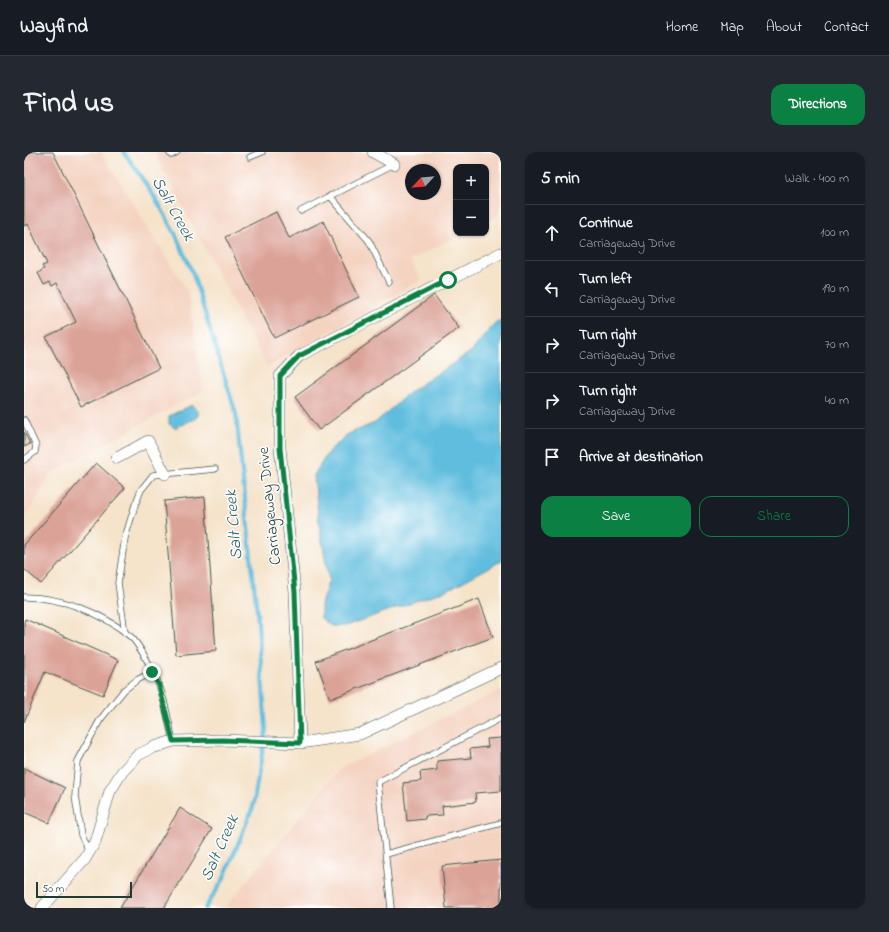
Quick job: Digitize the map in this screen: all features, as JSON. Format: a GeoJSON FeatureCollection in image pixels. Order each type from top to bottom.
{"type":"FeatureCollection","features":[{"type":"Feature","properties":{"kind":"street"},"geometry":{"type":"LineString","coordinates":[[373,152],[394,164]]}},
{"type":"Feature","properties":{"kind":"street","name":"Carriageway Drive"},"geometry":{"type":"LineString","coordinates":[[300,743],[295,592],[280,448],[280,376],[299,356],[501,254]]}},
{"type":"Feature","properties":{"kind":"street"},"geometry":{"type":"LineString","coordinates":[[117,458],[148,441],[165,474]]}},
{"type":"Feature","properties":{"kind":"street"},"geometry":{"type":"LineString","coordinates":[[42,908],[89,852],[94,842],[110,791],[122,772],[138,756],[152,748],[173,741],[222,740],[300,743],[360,734],[501,668]]}},
{"type":"Feature","properties":{"kind":"lane"},"geometry":{"type":"LineString","coordinates":[[169,152],[171,155],[177,152]]}},
{"type":"Feature","properties":{"kind":"lane"},"geometry":{"type":"LineString","coordinates":[[250,157],[262,152]]}},
{"type":"Feature","properties":{"kind":"lane"},"geometry":{"type":"LineString","coordinates":[[301,211],[394,164]]}},
{"type":"Feature","properties":{"kind":"lane"},"geometry":{"type":"LineString","coordinates":[[330,196],[369,241],[389,282]]}},
{"type":"Feature","properties":{"kind":"lane"},"geometry":{"type":"LineString","coordinates":[[24,420],[36,446],[34,452],[24,460]]}},
{"type":"Feature","properties":{"kind":"lane"},"geometry":{"type":"LineString","coordinates":[[125,633],[118,583],[125,538],[135,504],[141,490],[153,476],[215,469]]}},
{"type":"Feature","properties":{"kind":"lane"},"geometry":{"type":"LineString","coordinates":[[24,597],[35,597],[63,602],[90,611],[132,638],[159,685],[173,741]]}},
{"type":"Feature","properties":{"kind":"lane"},"geometry":{"type":"LineString","coordinates":[[89,852],[81,835],[75,796],[78,761],[100,720],[124,690],[137,680],[152,672]]}},
{"type":"Feature","properties":{"kind":"lane"},"geometry":{"type":"LineString","coordinates":[[392,908],[378,782],[501,718]]}},
{"type":"Feature","properties":{"kind":"lane"},"geometry":{"type":"LineString","coordinates":[[386,854],[501,823]]}},
{"type":"Feature","properties":{"kind":"shaded area"},"geometry":{"type":"Polygon","coordinates":[[[24,152],[101,152],[188,292],[203,391],[51,473],[24,520],[24,152]]]}},
{"type":"Feature","properties":{"kind":"shaded area"},"geometry":{"type":"Polygon","coordinates":[[[154,152],[501,152],[501,214],[489,220],[489,164],[453,164],[453,236],[457,236],[410,260],[421,280],[267,367],[154,152]]]}},
{"type":"Feature","properties":{"kind":"shaded area"},"geometry":{"type":"Polygon","coordinates":[[[501,690],[501,908],[225,908],[339,769],[501,690]]]}},
{"type":"Feature","properties":{"kind":"water"},"geometry":{"type":"Polygon","coordinates":[[[501,320],[501,561],[447,590],[345,626],[331,626],[321,618],[321,604],[329,580],[319,524],[314,475],[329,451],[348,434],[375,423],[411,391],[472,351],[492,326],[501,320]]]}},
{"type":"Feature","properties":{"kind":"water"},"geometry":{"type":"Polygon","coordinates":[[[192,405],[198,410],[198,417],[175,428],[169,424],[169,416],[192,405]]]}},
{"type":"Feature","properties":{"kind":"building"},"geometry":{"type":"Polygon","coordinates":[[[24,152],[53,152],[159,368],[81,407],[46,337],[76,322],[57,283],[52,286],[50,282],[44,285],[38,273],[44,269],[42,266],[47,264],[28,224],[24,226],[24,152]]]}},
{"type":"Feature","properties":{"kind":"building"},"geometry":{"type":"Polygon","coordinates":[[[276,212],[289,238],[323,221],[359,297],[274,338],[225,237],[276,212]]]}},
{"type":"Feature","properties":{"kind":"building"},"geometry":{"type":"Polygon","coordinates":[[[434,295],[459,328],[319,430],[295,397],[434,295]]]}},
{"type":"Feature","properties":{"kind":"building"},"geometry":{"type":"Polygon","coordinates":[[[24,432],[30,444],[24,447],[24,432]]]}},
{"type":"Feature","properties":{"kind":"building"},"geometry":{"type":"Polygon","coordinates":[[[96,463],[125,488],[41,584],[24,569],[24,545],[96,463]]]}},
{"type":"Feature","properties":{"kind":"building"},"geometry":{"type":"Polygon","coordinates":[[[205,497],[216,651],[176,655],[164,501],[205,497]]]}},
{"type":"Feature","properties":{"kind":"building"},"geometry":{"type":"Polygon","coordinates":[[[479,599],[493,637],[330,699],[316,661],[479,599]]]}},
{"type":"Feature","properties":{"kind":"building"},"geometry":{"type":"Polygon","coordinates":[[[25,619],[118,660],[103,695],[45,672],[24,722],[25,619]]]}},
{"type":"Feature","properties":{"kind":"building"},"geometry":{"type":"Polygon","coordinates":[[[501,738],[501,791],[475,793],[476,802],[442,806],[443,815],[425,816],[425,819],[407,821],[403,783],[421,781],[420,772],[437,770],[437,761],[471,758],[470,749],[488,747],[487,739],[501,738]]]}},
{"type":"Feature","properties":{"kind":"building"},"geometry":{"type":"Polygon","coordinates":[[[24,768],[65,788],[49,823],[24,812],[24,768]]]}},
{"type":"Feature","properties":{"kind":"building"},"geometry":{"type":"Polygon","coordinates":[[[180,808],[212,829],[164,908],[120,908],[180,808]]]}},
{"type":"Feature","properties":{"kind":"building"},"geometry":{"type":"Polygon","coordinates":[[[501,860],[501,908],[446,908],[442,866],[501,860]]]}},
{"type":"Feature","properties":{"kind":"waterway","name":"Salt Creek"},"geometry":{"type":"LineString","coordinates":[[124,152],[156,199],[175,233],[193,274],[236,414],[258,622],[266,730],[253,807],[223,880],[205,908]]}},
{"type":"Feature","properties":{"kind":"route"},"geometry":{"type":"LineString","coordinates":[[152,672],[159,685],[173,741],[222,740],[300,743],[295,592],[280,448],[280,376],[299,356],[448,280]]}}]}
